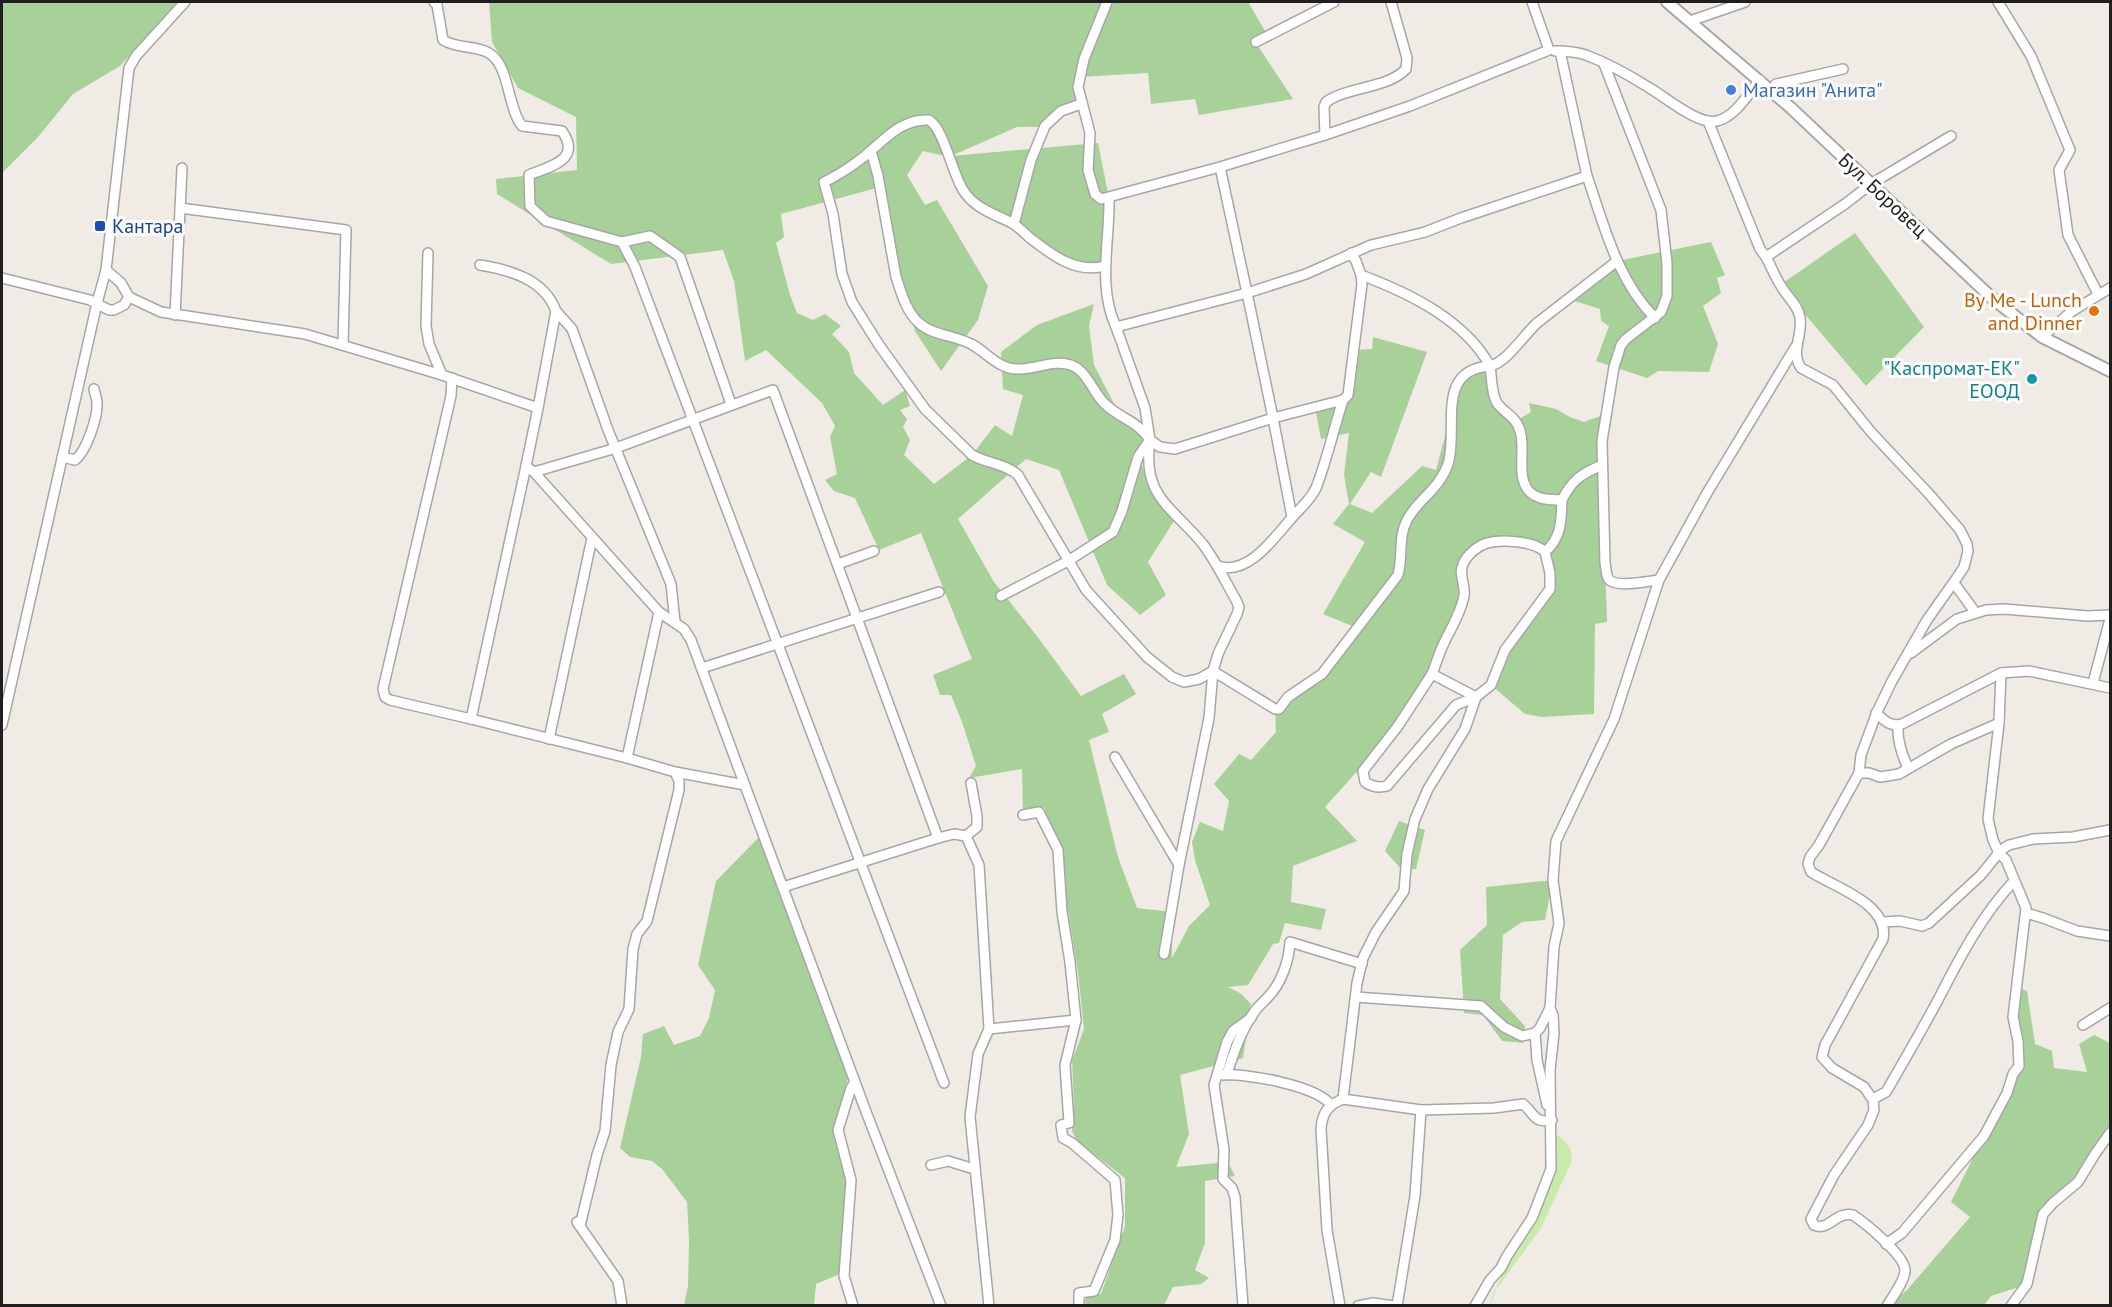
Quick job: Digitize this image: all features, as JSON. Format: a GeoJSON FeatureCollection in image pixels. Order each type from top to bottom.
{"type":"FeatureCollection","features":[{"type":"Feature","properties":{"kind":"street"},"geometry":{"type":"LineString","coordinates":[[2,725],[106,270],[129,68],[136,56],[185,2]]}},
{"type":"Feature","properties":{"kind":"street"},"geometry":{"type":"LineString","coordinates":[[434,2],[437,5],[443,40],[449,44],[483,50],[495,58],[501,68],[516,116],[522,126],[562,131],[569,141],[569,152],[564,160],[530,175],[530,206],[546,220],[622,242],[650,236],[681,257],[732,404]]}},
{"type":"Feature","properties":{"kind":"street"},"geometry":{"type":"LineString","coordinates":[[1107,2],[1084,59],[1078,87],[1090,133],[1088,170],[1090,182],[1095,194],[1101,199],[1220,167],[1325,135],[1410,106],[1549,50],[1585,55],[1647,86],[1693,115],[1708,121],[1717,121],[1726,116],[1739,105],[1760,80]]}},
{"type":"Feature","properties":{"kind":"street"},"geometry":{"type":"LineString","coordinates":[[1256,42],[1334,2]]}},
{"type":"Feature","properties":{"kind":"street"},"geometry":{"type":"LineString","coordinates":[[1325,135],[1324,107],[1326,102],[1346,93],[1397,77],[1407,69],[1407,58],[1391,2]]}},
{"type":"Feature","properties":{"kind":"street"},"geometry":{"type":"LineString","coordinates":[[1532,2],[1549,50]]}},
{"type":"Feature","properties":{"kind":"street","name":"Бул. Боровец"},"geometry":{"type":"LineString","coordinates":[[1667,2],[1771,90],[1993,299],[2042,337],[2110,371]]}},
{"type":"Feature","properties":{"kind":"street"},"geometry":{"type":"LineString","coordinates":[[1690,21],[1745,2]]}},
{"type":"Feature","properties":{"kind":"street"},"geometry":{"type":"LineString","coordinates":[[1998,2],[2031,56],[2070,150],[2059,170],[2068,235],[2098,294]]}},
{"type":"Feature","properties":{"kind":"street"},"geometry":{"type":"LineString","coordinates":[[1560,51],[1587,176],[1617,261],[1636,295],[1655,318]]}},
{"type":"Feature","properties":{"kind":"street"},"geometry":{"type":"LineString","coordinates":[[1604,64],[1661,210],[1666,247],[1667,286],[1664,306],[1655,318],[1633,332],[1621,345],[1609,393],[1602,441],[1603,532],[1607,577],[1614,583],[1620,584],[1659,580]]}},
{"type":"Feature","properties":{"kind":"street"},"geometry":{"type":"LineString","coordinates":[[1771,90],[1776,84],[1843,69]]}},
{"type":"Feature","properties":{"kind":"street"},"geometry":{"type":"LineString","coordinates":[[1014,224],[1031,160],[1045,126],[1061,111],[1081,104]]}},
{"type":"Feature","properties":{"kind":"street"},"geometry":{"type":"LineString","coordinates":[[1105,266],[1077,267],[1046,249],[1014,224],[996,218],[982,208],[963,191],[938,127],[934,123],[923,120],[905,124],[847,169],[824,182],[833,214],[842,274],[852,302],[913,393],[935,420],[972,455],[981,460],[1001,464],[1018,475],[1086,590],[1148,657],[1165,672],[1184,682],[1199,679],[1213,670]]}},
{"type":"Feature","properties":{"kind":"street"},"geometry":{"type":"LineString","coordinates":[[1356,997],[1475,1004],[1486,1008],[1504,1028],[1522,1036],[1535,1033],[1540,1028],[1550,1008],[1554,947],[1559,923],[1553,880],[1556,841],[1614,719],[1659,580],[1707,493],[1796,346],[1801,327],[1799,310],[1780,285],[1760,249],[1708,121]]}},
{"type":"Feature","properties":{"kind":"street"},"geometry":{"type":"LineString","coordinates":[[1766,257],[1871,184],[1951,136]]}},
{"type":"Feature","properties":{"kind":"street"},"geometry":{"type":"LineString","coordinates":[[872,151],[896,277],[904,301],[917,322],[928,329],[974,345],[984,354],[1009,368],[1019,369],[1047,364],[1072,366],[1082,371],[1095,394],[1105,404],[1124,418],[1139,425],[1150,440],[1160,447],[1175,449],[1273,418],[1343,400]]}},
{"type":"Feature","properties":{"kind":"street"},"geometry":{"type":"LineString","coordinates":[[1220,167],[1292,517]]}},
{"type":"Feature","properties":{"kind":"street"},"geometry":{"type":"LineString","coordinates":[[175,315],[182,168]]}},
{"type":"Feature","properties":{"kind":"street"},"geometry":{"type":"LineString","coordinates":[[1116,327],[1247,293],[1306,274],[1351,253],[1395,238],[1425,232],[1587,176]]}},
{"type":"Feature","properties":{"kind":"street"},"geometry":{"type":"LineString","coordinates":[[1109,198],[1105,266],[1108,302],[1145,408],[1150,440],[1148,456],[1154,490],[1202,544],[1218,566],[1239,607],[1213,670],[1209,718],[1179,865],[1164,954]]}},
{"type":"Feature","properties":{"kind":"street"},"geometry":{"type":"LineString","coordinates":[[180,208],[346,230],[343,345]]}},
{"type":"Feature","properties":{"kind":"street"},"geometry":{"type":"LineString","coordinates":[[622,242],[649,300],[944,1083]]}},
{"type":"Feature","properties":{"kind":"street"},"geometry":{"type":"LineString","coordinates":[[428,253],[426,326],[429,344],[441,375]]}},
{"type":"Feature","properties":{"kind":"street"},"geometry":{"type":"LineString","coordinates":[[1218,566],[1225,569],[1232,567],[1258,555],[1269,547],[1316,488],[1343,400],[1348,395],[1351,383],[1362,284],[1360,269],[1351,253]]}},
{"type":"Feature","properties":{"kind":"street"},"geometry":{"type":"LineString","coordinates":[[1213,670],[1275,709],[1279,709],[1293,693],[1322,674],[1398,575],[1407,520],[1438,485],[1448,464],[1452,438],[1451,404],[1457,385],[1470,370],[1502,362],[1537,323],[1617,261]]}},
{"type":"Feature","properties":{"kind":"street"},"geometry":{"type":"LineString","coordinates":[[480,265],[504,269],[536,284],[572,329],[615,448],[671,584],[675,622]]}},
{"type":"Feature","properties":{"kind":"street"},"geometry":{"type":"LineString","coordinates":[[106,270],[121,283],[129,297],[147,307],[175,315],[295,332],[452,378],[538,408]]}},
{"type":"Feature","properties":{"kind":"street"},"geometry":{"type":"LineString","coordinates":[[1361,275],[1393,288],[1447,318],[1476,345],[1490,366],[1494,397],[1516,421],[1521,431],[1526,487],[1535,496],[1562,500]]}},
{"type":"Feature","properties":{"kind":"street"},"geometry":{"type":"LineString","coordinates":[[2,278],[97,303],[102,308],[114,310],[124,304],[129,297]]}},
{"type":"Feature","properties":{"kind":"street"},"geometry":{"type":"LineString","coordinates":[[2042,337],[2071,312],[2110,288]]}},
{"type":"Feature","properties":{"kind":"street"},"geometry":{"type":"LineString","coordinates":[[471,719],[530,469],[538,408],[556,311]]}},
{"type":"Feature","properties":{"kind":"street"},"geometry":{"type":"LineString","coordinates":[[1796,346],[1801,368],[1833,385],[1870,432],[1960,530],[1968,551],[1964,567],[1927,620],[1892,681],[1876,713],[1861,755],[1859,773],[1810,857],[1808,868],[1814,874],[1833,882],[1877,912],[1883,922],[1883,939],[1825,1045],[1822,1057],[1832,1068],[1860,1083],[1872,1099],[1874,1110],[1834,1175],[1812,1215],[1811,1223],[1820,1228],[1845,1214],[1853,1215],[1886,1244],[1902,1262],[1905,1270],[1887,1305]]}},
{"type":"Feature","properties":{"kind":"street"},"geometry":{"type":"LineString","coordinates":[[452,378],[451,396],[383,689],[385,697],[675,772],[745,785]]}},
{"type":"Feature","properties":{"kind":"street"},"geometry":{"type":"LineString","coordinates":[[62,457],[75,460],[83,452],[94,423],[97,404],[94,389]]}},
{"type":"Feature","properties":{"kind":"street"},"geometry":{"type":"LineString","coordinates":[[530,469],[615,448],[773,390],[938,838]]}},
{"type":"Feature","properties":{"kind":"street"},"geometry":{"type":"LineString","coordinates":[[1001,596],[1068,561],[1113,531],[1122,511],[1138,457],[1150,440]]}},
{"type":"Feature","properties":{"kind":"street"},"geometry":{"type":"LineString","coordinates":[[1545,552],[1552,546],[1560,532],[1562,500],[1570,484],[1602,465]]}},
{"type":"Feature","properties":{"kind":"street"},"geometry":{"type":"LineString","coordinates":[[530,469],[660,612],[684,629],[692,640],[855,1082],[941,1305]]}},
{"type":"Feature","properties":{"kind":"street"},"geometry":{"type":"LineString","coordinates":[[549,739],[592,538]]}},
{"type":"Feature","properties":{"kind":"street"},"geometry":{"type":"LineString","coordinates":[[1496,542],[1523,543],[1542,548],[1545,552],[1550,573],[1550,590],[1505,650],[1491,685],[1476,697],[1466,699],[1456,705],[1387,786],[1381,788],[1365,782],[1363,771],[1398,726],[1432,674],[1464,597],[1461,572],[1467,558],[1481,546],[1496,542]]}},
{"type":"Feature","properties":{"kind":"street"},"geometry":{"type":"LineString","coordinates":[[838,564],[874,551]]}},
{"type":"Feature","properties":{"kind":"street"},"geometry":{"type":"LineString","coordinates":[[1954,584],[1976,612]]}},
{"type":"Feature","properties":{"kind":"street"},"geometry":{"type":"LineString","coordinates":[[702,668],[939,592]]}},
{"type":"Feature","properties":{"kind":"street"},"geometry":{"type":"LineString","coordinates":[[1909,654],[1956,618],[1976,612],[2004,609],[2110,617],[2093,683]]}},
{"type":"Feature","properties":{"kind":"street"},"geometry":{"type":"LineString","coordinates":[[627,758],[660,612]]}},
{"type":"Feature","properties":{"kind":"street"},"geometry":{"type":"LineString","coordinates":[[1876,713],[1888,724],[1898,725],[2001,673],[2030,672],[2110,688]]}},
{"type":"Feature","properties":{"kind":"street"},"geometry":{"type":"LineString","coordinates":[[1886,1244],[1902,1233],[1984,1136],[2019,1066],[2013,1017],[2026,908],[2006,860],[1999,853],[1990,832],[1988,819],[1999,723],[2001,673]]}},
{"type":"Feature","properties":{"kind":"street"},"geometry":{"type":"LineString","coordinates":[[1432,674],[1476,697]]}},
{"type":"Feature","properties":{"kind":"street"},"geometry":{"type":"LineString","coordinates":[[1343,1099],[1362,964],[1373,937],[1404,891],[1407,854],[1418,811],[1434,779],[1465,729],[1476,697]]}},
{"type":"Feature","properties":{"kind":"street"},"geometry":{"type":"LineString","coordinates":[[1859,773],[1886,777],[1899,774],[1951,744],[1999,723]]}},
{"type":"Feature","properties":{"kind":"street"},"geometry":{"type":"LineString","coordinates":[[1898,725],[1900,747],[1908,768]]}},
{"type":"Feature","properties":{"kind":"street"},"geometry":{"type":"LineString","coordinates":[[1116,757],[1179,865]]}},
{"type":"Feature","properties":{"kind":"street"},"geometry":{"type":"LineString","coordinates":[[622,1305],[618,1281],[578,1223],[605,1131],[611,1065],[618,1032],[629,1009],[633,949],[637,934],[647,921],[679,790],[679,781],[675,772]]}},
{"type":"Feature","properties":{"kind":"street"},"geometry":{"type":"LineString","coordinates":[[783,887],[938,838],[954,834],[966,836],[977,827],[978,816],[970,783]]}},
{"type":"Feature","properties":{"kind":"street"},"geometry":{"type":"LineString","coordinates":[[1023,815],[1039,812],[1058,850],[1062,912],[1076,1020],[1065,1065],[1069,1123],[1061,1125],[1063,1138],[1115,1180],[1118,1215],[1115,1240],[1094,1291],[1079,1293],[1079,1305]]}},
{"type":"Feature","properties":{"kind":"street"},"geometry":{"type":"LineString","coordinates":[[1883,922],[1900,921],[1922,926],[1929,923],[1981,875],[1999,853],[2009,845],[2033,839],[2073,837],[2110,830]]}},
{"type":"Feature","properties":{"kind":"street"},"geometry":{"type":"LineString","coordinates":[[966,836],[979,865],[989,1029],[978,1054],[970,1117],[989,1305]]}},
{"type":"Feature","properties":{"kind":"street"},"geometry":{"type":"LineString","coordinates":[[1872,1099],[1886,1092],[1959,959],[1998,898],[2014,881]]}},
{"type":"Feature","properties":{"kind":"street"},"geometry":{"type":"LineString","coordinates":[[2026,913],[2077,931],[2110,936]]}},
{"type":"Feature","properties":{"kind":"street"},"geometry":{"type":"LineString","coordinates":[[1227,1074],[1237,1044],[1251,1018],[1274,990],[1289,956],[1290,942],[1362,964]]}},
{"type":"Feature","properties":{"kind":"street"},"geometry":{"type":"LineString","coordinates":[[1475,1305],[1524,1232],[1544,1191],[1551,1169],[1550,1070],[1554,1033],[1550,1008]]}},
{"type":"Feature","properties":{"kind":"street"},"geometry":{"type":"LineString","coordinates":[[2083,1025],[2110,1008]]}},
{"type":"Feature","properties":{"kind":"street"},"geometry":{"type":"LineString","coordinates":[[1244,1305],[1235,1197],[1232,1188],[1223,1179],[1224,1150],[1214,1085],[1227,1042],[1233,1031],[1251,1018]]}},
{"type":"Feature","properties":{"kind":"street"},"geometry":{"type":"LineString","coordinates":[[989,1029],[1076,1020]]}},
{"type":"Feature","properties":{"kind":"street"},"geometry":{"type":"LineString","coordinates":[[1535,1033],[1541,1083],[1551,1109]]}},
{"type":"Feature","properties":{"kind":"street"},"geometry":{"type":"LineString","coordinates":[[1214,1085],[1218,1077],[1227,1074],[1250,1076],[1305,1089],[1322,1096],[1331,1105]]}},
{"type":"Feature","properties":{"kind":"street"},"geometry":{"type":"LineString","coordinates":[[853,1305],[844,1276],[851,1180],[838,1130],[850,1088],[855,1082]]}},
{"type":"Feature","properties":{"kind":"street"},"geometry":{"type":"LineString","coordinates":[[1340,1305],[1327,1230],[1321,1129],[1324,1113],[1331,1105],[1343,1099],[1421,1110],[1494,1108],[1522,1104],[1538,1120],[1542,1122],[1552,1120]]}},
{"type":"Feature","properties":{"kind":"street"},"geometry":{"type":"LineString","coordinates":[[1358,1305],[1383,1303],[1396,1305],[1415,1196],[1421,1110]]}},
{"type":"Feature","properties":{"kind":"street"},"geometry":{"type":"LineString","coordinates":[[2011,1305],[2027,1284],[2043,1214],[2078,1182],[2110,1133]]}},
{"type":"Feature","properties":{"kind":"street"},"geometry":{"type":"LineString","coordinates":[[931,1165],[948,1161],[974,1169]]}},
{"type":"Feature","properties":{"kind":"green space"},"geometry":{"type":"Polygon","coordinates":[[[2,2],[179,2],[120,66],[73,94],[38,137],[2,173],[2,2]]]}},
{"type":"Feature","properties":{"kind":"green space"},"geometry":{"type":"Polygon","coordinates":[[[489,2],[1248,2],[1268,36],[1256,43],[1293,99],[1199,115],[1195,99],[1151,104],[1148,73],[1079,77],[1080,99],[1043,127],[1017,127],[951,156],[1098,143],[1109,198],[1105,266],[1077,267],[970,199],[949,157],[923,151],[907,175],[925,205],[937,200],[988,286],[978,320],[941,371],[915,331],[901,293],[880,187],[781,214],[784,237],[776,243],[797,313],[813,320],[825,314],[841,326],[832,334],[849,352],[854,373],[883,405],[905,390],[910,406],[900,410],[907,419],[903,427],[910,440],[904,455],[934,484],[972,455],[995,425],[1012,436],[1023,395],[1003,389],[1001,352],[1037,325],[1094,304],[1089,326],[1094,365],[1124,423],[1150,440],[1140,458],[1156,499],[1174,521],[1148,562],[1166,595],[1140,615],[1107,585],[1059,470],[1026,459],[958,519],[994,582],[1081,696],[1124,674],[1136,694],[1102,714],[1109,732],[1089,740],[1118,857],[1137,908],[1172,912],[1172,958],[1189,926],[1210,905],[1195,860],[1192,842],[1200,822],[1223,831],[1229,801],[1214,784],[1239,754],[1251,760],[1276,732],[1275,709],[1309,684],[1357,628],[1323,614],[1365,542],[1333,524],[1349,504],[1344,475],[1349,433],[1321,439],[1315,407],[1343,400],[1355,350],[1372,349],[1373,337],[1427,352],[1381,477],[1371,472],[1350,504],[1372,513],[1422,466],[1436,470],[1460,379],[1490,366],[1494,397],[1516,421],[1531,412],[1529,403],[1556,409],[1584,422],[1606,414],[1607,622],[1595,624],[1594,714],[1542,717],[1525,714],[1491,685],[1505,650],[1550,590],[1542,548],[1488,543],[1463,565],[1465,592],[1442,646],[1398,726],[1325,807],[1357,841],[1293,866],[1291,902],[1326,909],[1321,930],[1285,923],[1279,943],[1273,944],[1248,985],[1228,987],[1240,993],[1251,1004],[1243,1058],[1180,1075],[1189,1134],[1176,1167],[1228,1162],[1235,1176],[1205,1181],[1205,1243],[1195,1270],[1209,1278],[1201,1284],[1173,1287],[1164,1305],[1086,1305],[1085,1296],[1101,1294],[1125,1226],[1125,1178],[1077,1141],[1072,1131],[1074,1105],[1072,1061],[1084,1029],[1078,972],[1058,850],[1044,807],[1023,815],[1022,769],[969,778],[976,766],[962,722],[951,695],[940,695],[933,675],[972,659],[921,533],[879,550],[855,498],[834,491],[825,480],[837,474],[830,437],[835,426],[822,403],[766,350],[745,361],[734,281],[723,250],[611,264],[497,194],[496,179],[577,170],[576,117],[518,88],[492,42],[489,2]]]}},
{"type":"Feature","properties":{"kind":"green space"},"geometry":{"type":"Polygon","coordinates":[[[1855,233],[1924,327],[1866,386],[1780,285],[1855,233]]]}},
{"type":"Feature","properties":{"kind":"green space"},"geometry":{"type":"Polygon","coordinates":[[[1711,242],[1725,275],[1717,278],[1721,293],[1703,306],[1718,344],[1709,372],[1658,371],[1647,378],[1596,361],[1609,326],[1601,321],[1600,309],[1568,299],[1617,261],[1711,242]]]}},
{"type":"Feature","properties":{"kind":"green space"},"geometry":{"type":"Polygon","coordinates":[[[1399,821],[1425,830],[1416,869],[1401,869],[1385,851],[1399,821]]]}},
{"type":"Feature","properties":{"kind":"green space"},"geometry":{"type":"Polygon","coordinates":[[[763,833],[849,1071],[838,1130],[848,1183],[840,1274],[816,1284],[814,1305],[684,1305],[688,1286],[687,1202],[662,1169],[652,1161],[630,1157],[620,1148],[641,1057],[643,1034],[664,1026],[674,1045],[700,1036],[709,1018],[715,990],[698,965],[716,881],[763,833]]]}},
{"type":"Feature","properties":{"kind":"green space"},"geometry":{"type":"Polygon","coordinates":[[[1553,880],[1545,920],[1522,922],[1503,935],[1500,999],[1525,1026],[1523,1043],[1502,1041],[1483,1015],[1464,1013],[1460,950],[1487,925],[1486,887],[1553,880]]]}},
{"type":"Feature","properties":{"kind":"green space"},"geometry":{"type":"Polygon","coordinates":[[[2021,989],[2027,991],[2035,1044],[2052,1051],[2054,1068],[2087,1072],[2079,1044],[2094,1035],[2110,1043],[2110,1138],[2082,1176],[2048,1208],[2029,1275],[2019,1287],[1991,1296],[1984,1305],[1887,1306],[1907,1290],[1970,1217],[1951,1202],[2019,1066],[2015,994],[2021,989]]]}},
{"type":"Feature","properties":{"kind":"green space"},"geometry":{"type":"Polygon","coordinates":[[[1550,1128],[1569,1147],[1571,1163],[1541,1228],[1496,1290],[1490,1306],[1491,1299],[1510,1258],[1535,1220],[1545,1189],[1550,1128]]]}},
{"type":"Feature","properties":{"kind":"place","name":"Магазин \"Анита\""},"geometry":{"type":"Point","coordinates":[1731,90]}},
{"type":"Feature","properties":{"kind":"place","name":"Кантара"},"geometry":{"type":"Point","coordinates":[100,226]}},
{"type":"Feature","properties":{"kind":"place","name":"By Me - Lunch and Dinner"},"geometry":{"type":"Point","coordinates":[2094,311]}},
{"type":"Feature","properties":{"kind":"place","name":"\"Каспромат-ЕК\" ЕООД"},"geometry":{"type":"Point","coordinates":[2032,379]}}]}
